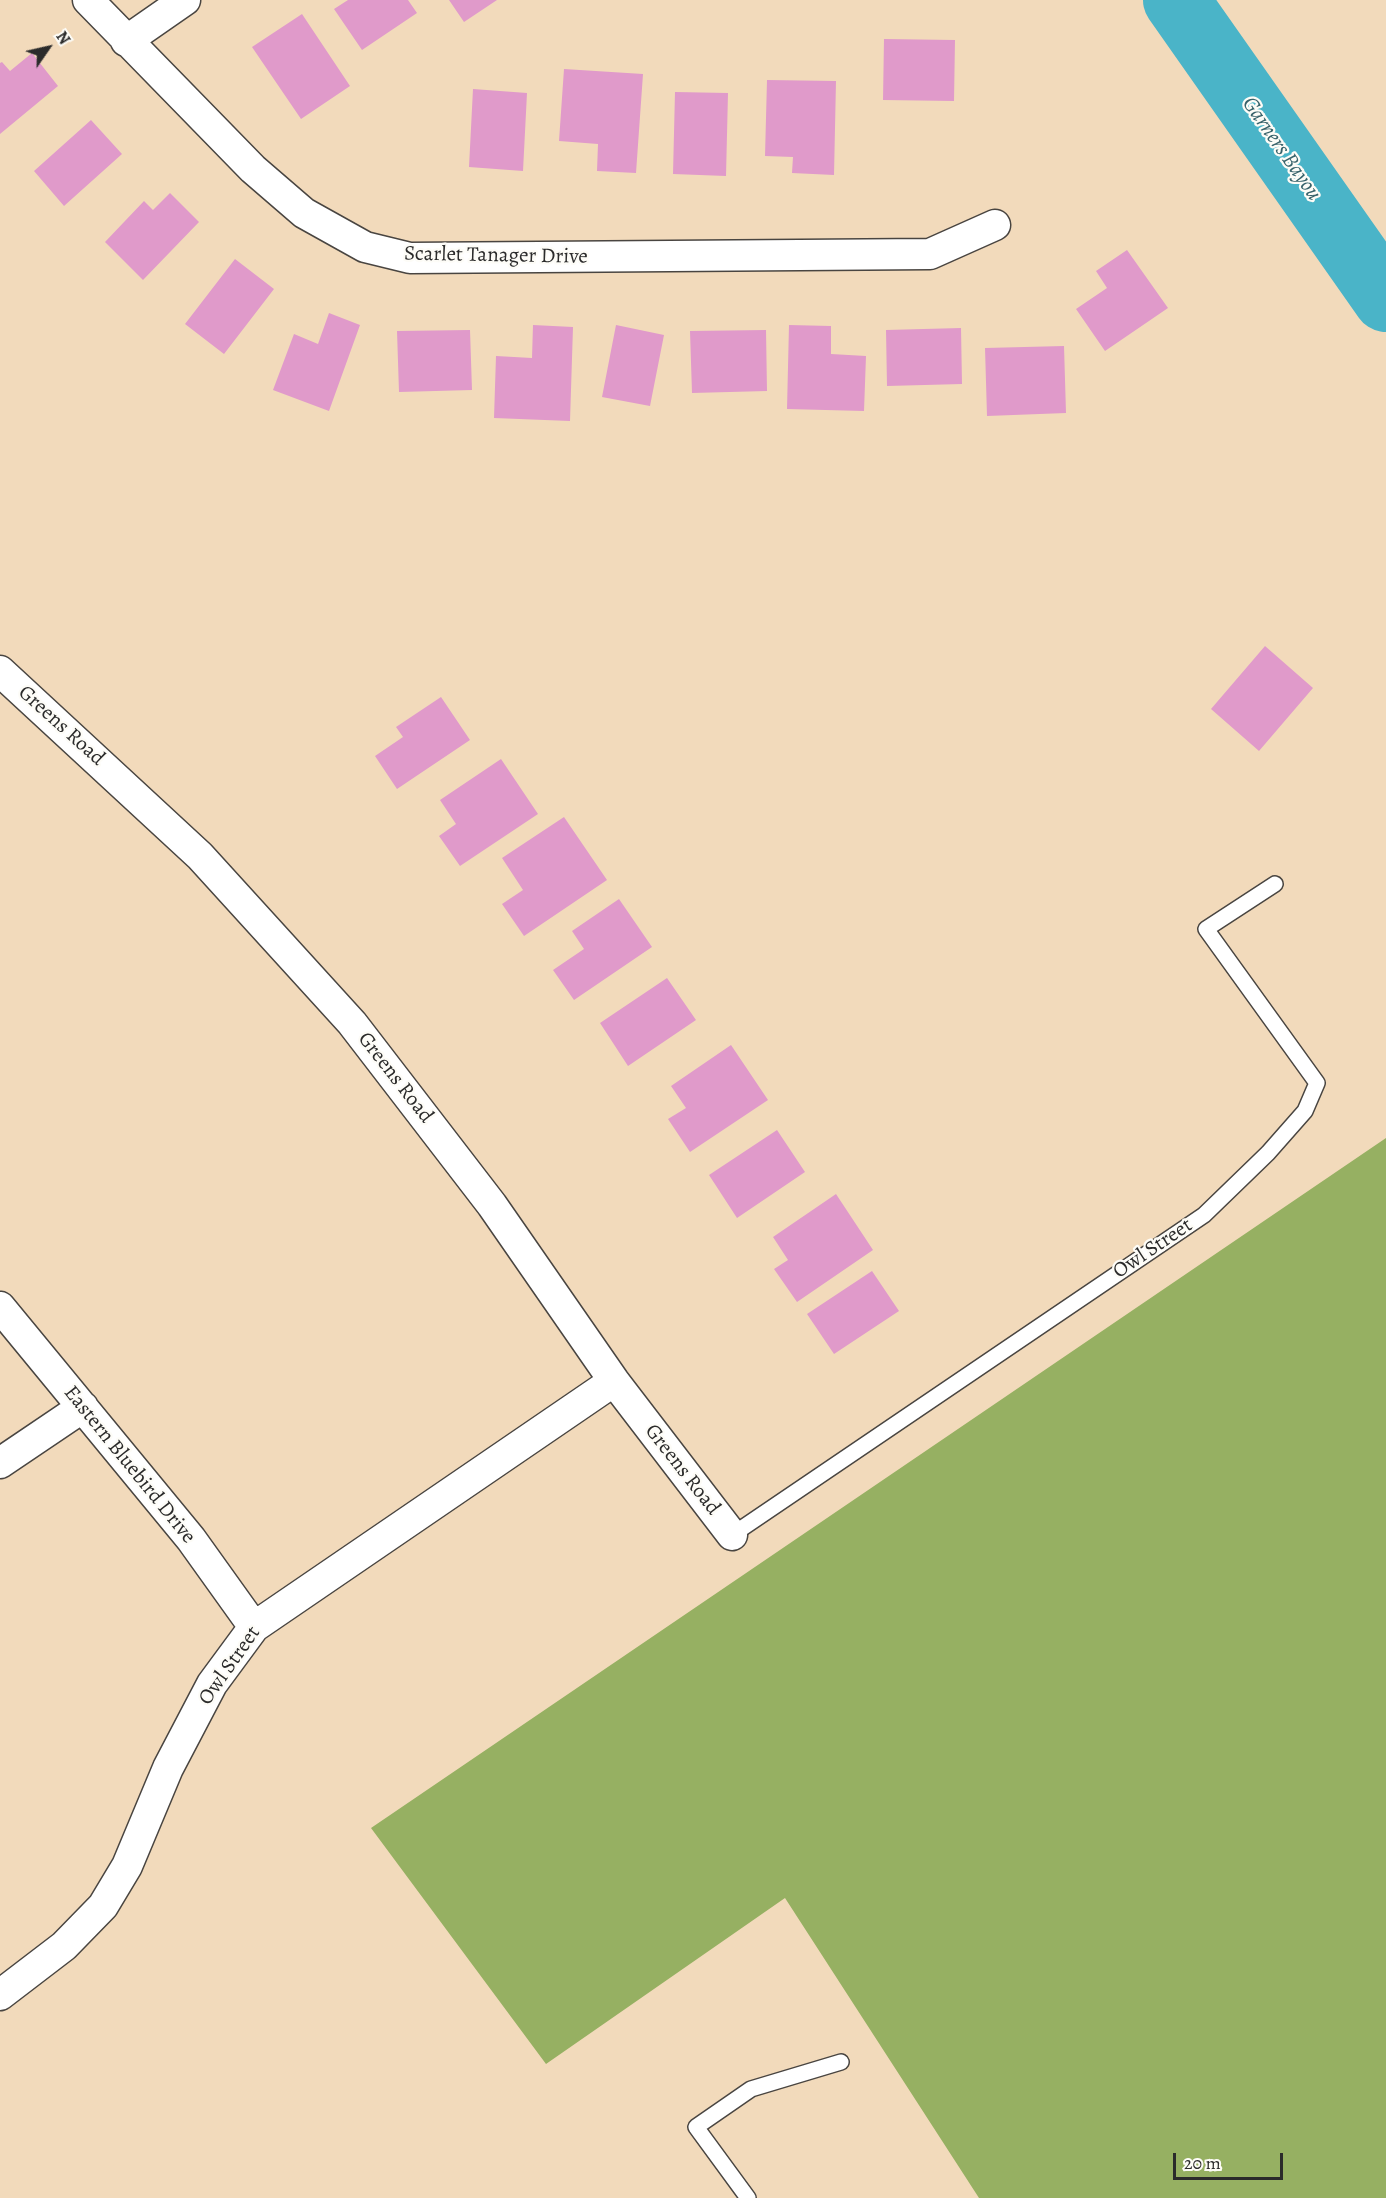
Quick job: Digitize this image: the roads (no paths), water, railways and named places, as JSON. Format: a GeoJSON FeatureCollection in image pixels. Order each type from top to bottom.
{"type":"FeatureCollection","features":[{"type":"Feature","properties":{"kind":"street","name":"Scarlet Tanager Drive"},"geometry":{"type":"LineString","coordinates":[[88,0],[253,169],[304,213],[365,247],[410,258],[930,254],[995,225]]}},
{"type":"Feature","properties":{"kind":"street"},"geometry":{"type":"LineString","coordinates":[[126,41],[185,0]]}},
{"type":"Feature","properties":{"kind":"street","name":"Greens Road"},"geometry":{"type":"LineString","coordinates":[[0,671],[200,856],[352,1023],[492,1205],[614,1381],[732,1535]]}},
{"type":"Feature","properties":{"kind":"street","name":"Eastern Bluebird Drive"},"geometry":{"type":"LineString","coordinates":[[0,1306],[191,1539],[254,1627]]}},
{"type":"Feature","properties":{"kind":"street","name":"Owl Street"},"geometry":{"type":"LineString","coordinates":[[0,1995],[64,1946],[103,1906],[127,1866],[168,1768],[212,1684],[254,1627],[614,1381]]}},
{"type":"Feature","properties":{"kind":"street"},"geometry":{"type":"LineString","coordinates":[[0,1463],[82,1407]]}},
{"type":"Feature","properties":{"kind":"lane","name":"Owl Street"},"geometry":{"type":"LineString","coordinates":[[732,1535],[1204,1215],[1268,1153],[1305,1111],[1317,1083],[1206,928],[1275,884]]}},
{"type":"Feature","properties":{"kind":"lane"},"geometry":{"type":"LineString","coordinates":[[748,2198],[696,2127],[751,2089],[841,2062]]}},
{"type":"Feature","properties":{"kind":"waterway","name":"Garners Bayou"},"geometry":{"type":"LineString","coordinates":[[1176,0],[1386,299]]}}]}
